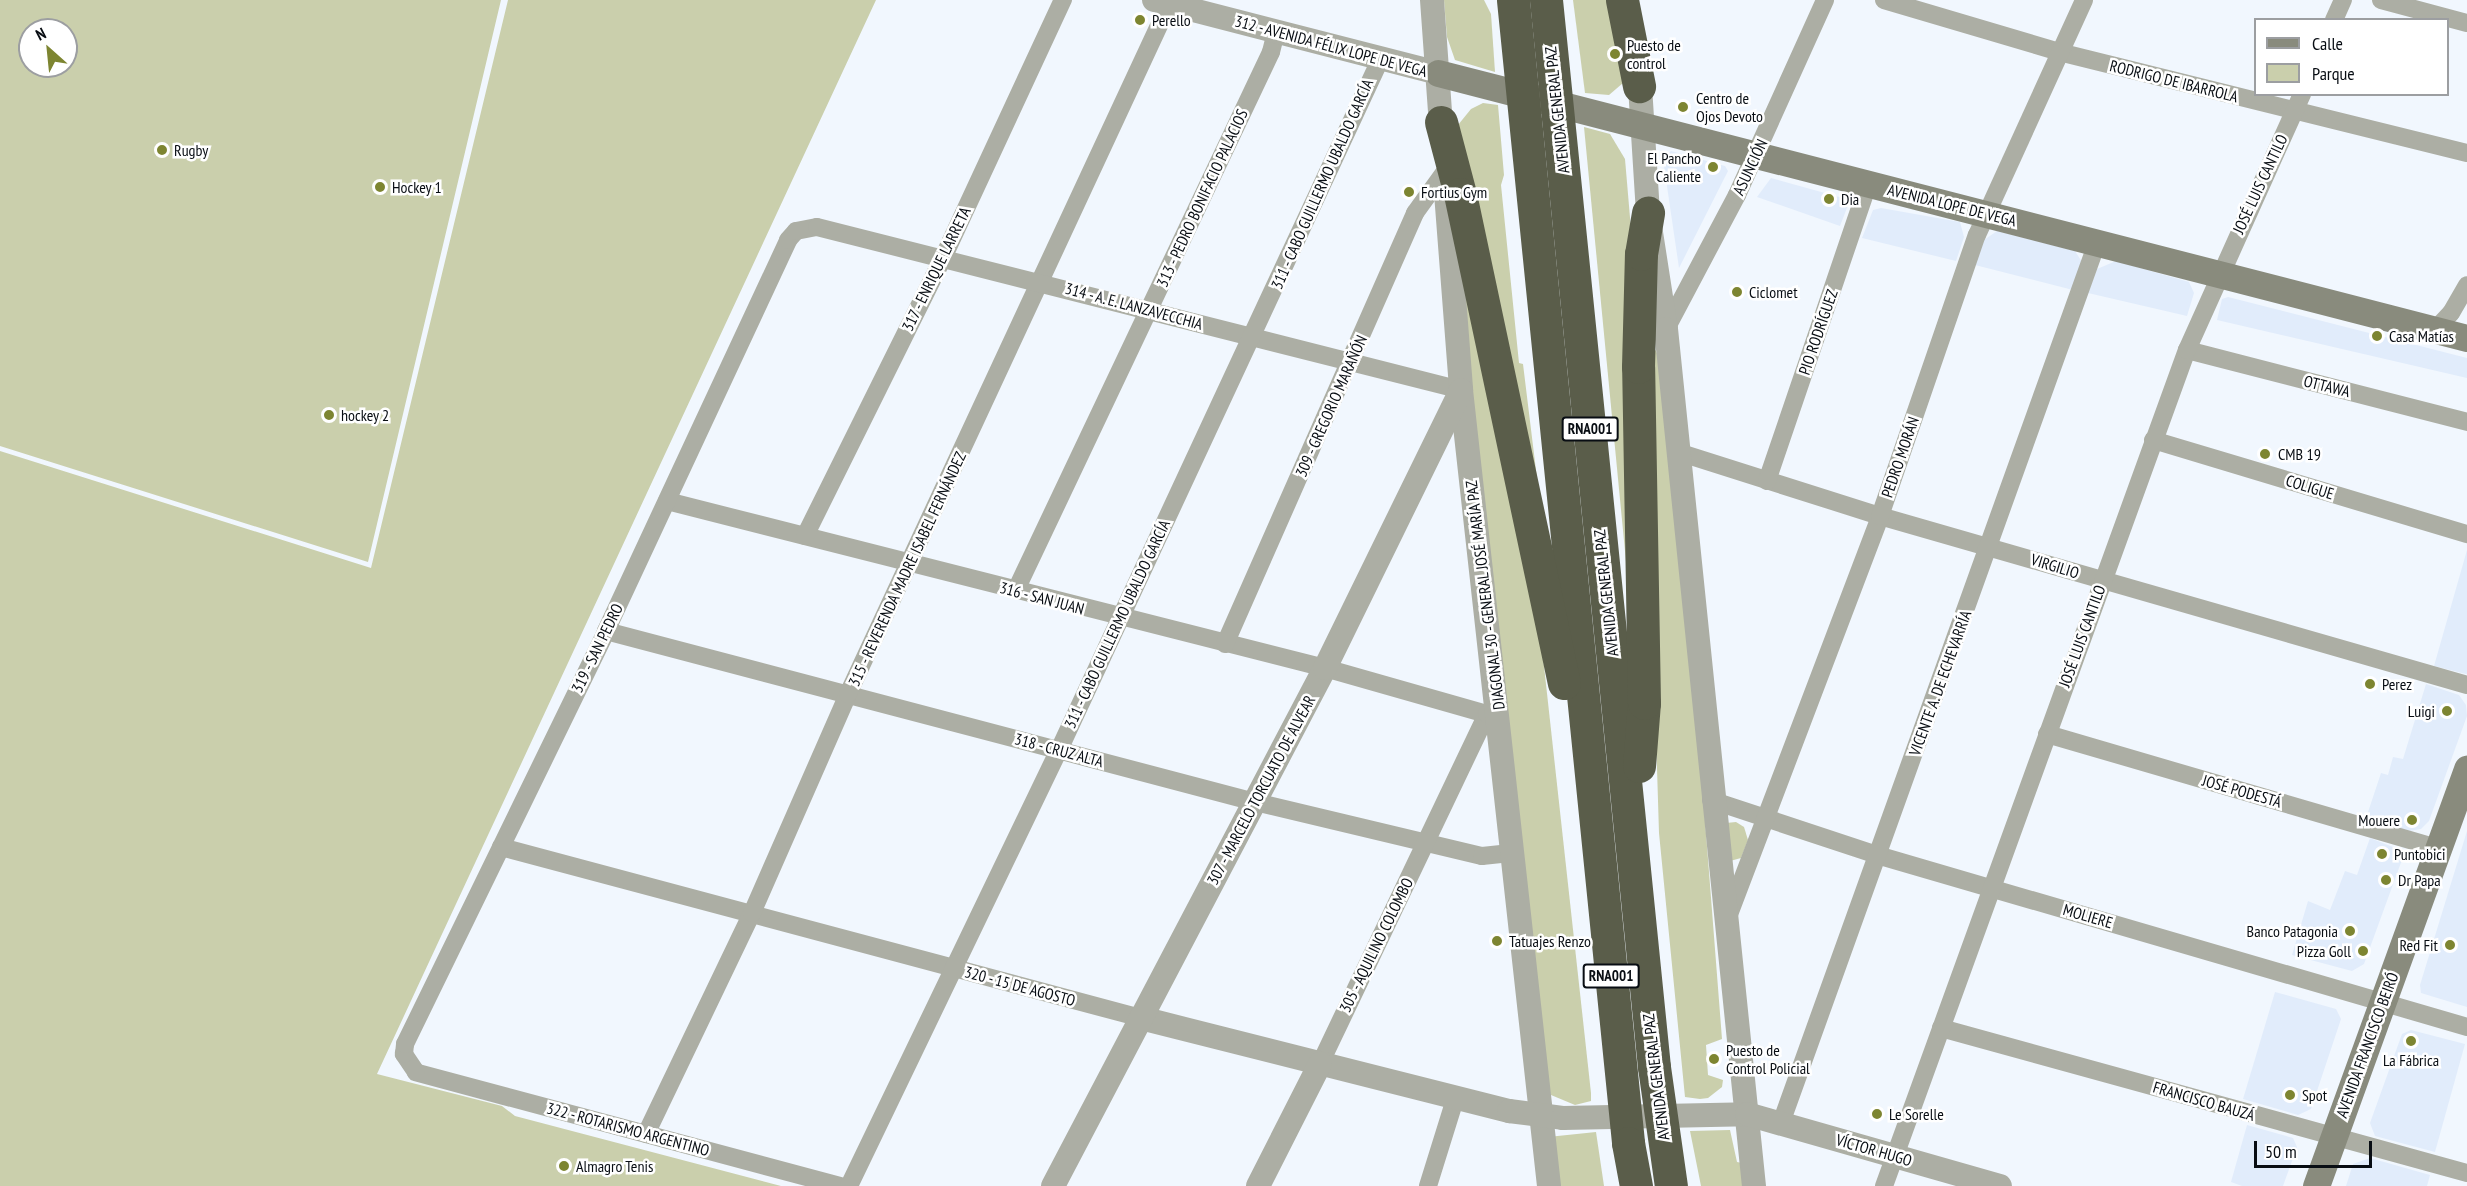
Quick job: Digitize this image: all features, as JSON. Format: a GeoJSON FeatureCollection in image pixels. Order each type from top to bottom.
{"type":"FeatureCollection","features":[{"type":"Feature","properties":{"kind":"highway","name":"AVENIDA GENERAL PAZ"},"geometry":{"type":"LineString","coordinates":[[1513,0],[1628,1143],[1636,1186]]}},
{"type":"Feature","properties":{"kind":"highway","name":"AVENIDA GENERAL PAZ"},"geometry":{"type":"LineString","coordinates":[[1546,0],[1654,1067],[1671,1186]]}},
{"type":"Feature","properties":{"kind":"highway"},"geometry":{"type":"LineString","coordinates":[[1622,0],[1639,87]]}},
{"type":"Feature","properties":{"kind":"highway"},"geometry":{"type":"LineString","coordinates":[[1441,122],[1460,194],[1550,621],[1594,809]]}},
{"type":"Feature","properties":{"kind":"highway"},"geometry":{"type":"LineString","coordinates":[[1633,857],[1644,703],[1638,367],[1641,254],[1648,213]]}},
{"type":"Feature","properties":{"kind":"highway"},"geometry":{"type":"LineString","coordinates":[[1628,1143],[1628,1186]]}},
{"type":"Feature","properties":{"kind":"main road","name":"AVENIDA LOPE DE VEGA"},"geometry":{"type":"LineString","coordinates":[[1438,73],[1757,153],[2217,276],[2467,338]]}},
{"type":"Feature","properties":{"kind":"main road","name":"AVENIDA FRANCISCO BEIRÓ"},"geometry":{"type":"LineString","coordinates":[[2316,1186],[2467,768]]}},
{"type":"Feature","properties":{"kind":"street","name":"317 - ENRIQUE LARRETA"},"geometry":{"type":"LineString","coordinates":[[805,536],[943,258],[1063,0]]}},
{"type":"Feature","properties":{"kind":"street","name":"DIAGONAL 30 - GENERAL JOSÉ MARÍA PAZ"},"geometry":{"type":"LineString","coordinates":[[1432,0],[1461,390],[1493,713],[1513,854],[1549,1186]]}},
{"type":"Feature","properties":{"kind":"street"},"geometry":{"type":"LineString","coordinates":[[1636,0],[1640,125],[1648,213],[1666,329],[1711,800],[1727,919],[1754,1186]]}},
{"type":"Feature","properties":{"kind":"street","name":"ASUNCIÓN"},"geometry":{"type":"LineString","coordinates":[[1666,329],[1757,153],[1825,0]]}},
{"type":"Feature","properties":{"kind":"street","name":"RODRIGO DE IBARROLA"},"geometry":{"type":"LineString","coordinates":[[1884,0],[2063,53],[2254,93]]}},
{"type":"Feature","properties":{"kind":"street","name":"PEDRO MORÁN"},"geometry":{"type":"LineString","coordinates":[[1727,919],[1880,516],[1987,213],[2063,53],[2084,0]]}},
{"type":"Feature","properties":{"kind":"street"},"geometry":{"type":"LineString","coordinates":[[2335,18],[2343,0]]}},
{"type":"Feature","properties":{"kind":"street"},"geometry":{"type":"LineString","coordinates":[[2381,0],[2448,18]]}},
{"type":"Feature","properties":{"kind":"street","name":"312 - AVENIDA FÉLIX LOPE DE VEGA"},"geometry":{"type":"LineString","coordinates":[[1162,2],[1380,60],[1438,73]]}},
{"type":"Feature","properties":{"kind":"street","name":"315 - REVERENDA MADRE ISABEL FERNÁNDEZ"},"geometry":{"type":"LineString","coordinates":[[646,1134],[752,914],[848,694],[1041,281],[1162,2]]}},
{"type":"Feature","properties":{"kind":"street"},"geometry":{"type":"LineString","coordinates":[[2449,18],[2467,23]]}},
{"type":"Feature","properties":{"kind":"street","name":"313 - PEDRO BONIFACIO PALACIOS"},"geometry":{"type":"LineString","coordinates":[[1016,590],[1271,52],[1276,32]]}},
{"type":"Feature","properties":{"kind":"street","name":"311 - CABO GUILLERMO UBALDO GARCÍA"},"geometry":{"type":"LineString","coordinates":[[849,1186],[952,968],[1059,750],[1380,60]]}},
{"type":"Feature","properties":{"kind":"street","name":"RODRIGO DE IBARROLA"},"geometry":{"type":"LineString","coordinates":[[2270,96],[2299,102],[2467,153]]}},
{"type":"Feature","properties":{"kind":"street","name":"JOSÉ LUIS CANTILO"},"geometry":{"type":"LineString","coordinates":[[1884,1186],[2187,350],[2217,276],[2299,102]]}},
{"type":"Feature","properties":{"kind":"street","name":"309 - GREGORIO MARAÑÓN"},"geometry":{"type":"LineString","coordinates":[[1225,644],[1415,213],[1444,173]]}},
{"type":"Feature","properties":{"kind":"street","name":"PIO RODRÍGUEZ"},"geometry":{"type":"LineString","coordinates":[[1767,481],[1868,184]]}},
{"type":"Feature","properties":{"kind":"street","name":"314 - A. E. LANZAVECCHIA"},"geometry":{"type":"LineString","coordinates":[[806,227],[1041,281],[1461,390]]}},
{"type":"Feature","properties":{"kind":"street","name":"319 - SAN PEDRO"},"geometry":{"type":"LineString","coordinates":[[416,1072],[406,1063],[405,1044],[606,631],[788,240],[806,227]]}},
{"type":"Feature","properties":{"kind":"street","name":"VICENTE A. DE ECHEVARRÍA"},"geometry":{"type":"LineString","coordinates":[[1781,1123],[2097,243]]}},
{"type":"Feature","properties":{"kind":"street"},"geometry":{"type":"LineString","coordinates":[[2435,330],[2451,313],[2467,285]]}},
{"type":"Feature","properties":{"kind":"street","name":"OTTAWA"},"geometry":{"type":"LineString","coordinates":[[2187,350],[2467,422]]}},
{"type":"Feature","properties":{"kind":"street","name":"307 - MARCELO TORCUATO DE ALVEAR"},"geometry":{"type":"LineString","coordinates":[[1053,1186],[1325,668],[1461,390]]}},
{"type":"Feature","properties":{"kind":"street","name":"COLIGUE"},"geometry":{"type":"LineString","coordinates":[[2153,440],[2467,534]]}},
{"type":"Feature","properties":{"kind":"street","name":"VIRGILIO"},"geometry":{"type":"LineString","coordinates":[[1678,453],[1880,516],[2467,685]]}},
{"type":"Feature","properties":{"kind":"street","name":"316 - SAN JUAN"},"geometry":{"type":"LineString","coordinates":[[667,501],[1119,618],[1325,668],[1493,713]]}},
{"type":"Feature","properties":{"kind":"street","name":"318 - CRUZ ALTA"},"geometry":{"type":"LineString","coordinates":[[606,631],[1255,802],[1482,856],[1513,854]]}},
{"type":"Feature","properties":{"kind":"street","name":"305 - AQUILINO COLOMBO"},"geometry":{"type":"LineString","coordinates":[[1258,1186],[1320,1064],[1426,842],[1493,713]]}},
{"type":"Feature","properties":{"kind":"street","name":"JOSÉ PODESTÁ"},"geometry":{"type":"LineString","coordinates":[[2047,734],[2438,848]]}},
{"type":"Feature","properties":{"kind":"street","name":"MOLIERE"},"geometry":{"type":"LineString","coordinates":[[1711,800],[1878,855],[2467,1027]]}},
{"type":"Feature","properties":{"kind":"street","name":"320 - 15 DE AGOSTO"},"geometry":{"type":"LineString","coordinates":[[501,848],[1141,1018],[1456,1096],[1542,1115],[1590,1119],[1694,1114]]}},
{"type":"Feature","properties":{"kind":"street","name":"FRANCISCO BAUZÁ"},"geometry":{"type":"LineString","coordinates":[[1941,1028],[2333,1138],[2467,1173]]}},
{"type":"Feature","properties":{"kind":"street","name":"322 - ROTARISMO ARGENTINO"},"geometry":{"type":"LineString","coordinates":[[416,1072],[840,1186]]}},
{"type":"Feature","properties":{"kind":"street"},"geometry":{"type":"LineString","coordinates":[[1428,1186],[1456,1096]]}},
{"type":"Feature","properties":{"kind":"street","name":"VÍCTOR HUGO"},"geometry":{"type":"LineString","coordinates":[[1694,1114],[1747,1114],[2000,1186]]}},
{"type":"Feature","properties":{"kind":"shaded area"},"geometry":{"type":"Polygon","coordinates":[[[1671,151],[1725,166],[1728,171],[1679,268],[1663,159],[1671,151]]]}},
{"type":"Feature","properties":{"kind":"shaded area"},"geometry":{"type":"Polygon","coordinates":[[[1771,178],[1850,200],[1840,226],[1757,197],[1771,178]]]}},
{"type":"Feature","properties":{"kind":"shaded area"},"geometry":{"type":"Polygon","coordinates":[[[1881,208],[1960,222],[1964,237],[1956,261],[1862,238],[1873,210],[1881,208]]]}},
{"type":"Feature","properties":{"kind":"shaded area"},"geometry":{"type":"Polygon","coordinates":[[[1997,231],[2075,251],[2082,262],[2073,290],[1975,265],[1984,240],[1997,231]]]}},
{"type":"Feature","properties":{"kind":"shaded area"},"geometry":{"type":"Polygon","coordinates":[[[2116,261],[2189,282],[2194,293],[2187,316],[2088,293],[2097,269],[2116,261]]]}},
{"type":"Feature","properties":{"kind":"shaded area"},"geometry":{"type":"Polygon","coordinates":[[[2228,297],[2467,358],[2467,378],[2217,320],[2222,299],[2228,297]]]}},
{"type":"Feature","properties":{"kind":"shaded area"},"geometry":{"type":"Polygon","coordinates":[[[2467,550],[2467,674],[2466,674],[2434,666],[2467,550]]]}},
{"type":"Feature","properties":{"kind":"shaded area"},"geometry":{"type":"Polygon","coordinates":[[[2426,684],[2459,695],[2466,705],[2467,716],[2429,821],[2421,829],[2409,831],[2366,818],[2381,773],[2388,775],[2393,757],[2403,759],[2426,684]]]}},
{"type":"Feature","properties":{"kind":"shaded area"},"geometry":{"type":"Polygon","coordinates":[[[2467,831],[2467,1007],[2421,993],[2420,985],[2467,831]]]}},
{"type":"Feature","properties":{"kind":"shaded area"},"geometry":{"type":"Polygon","coordinates":[[[2370,838],[2398,849],[2403,857],[2364,964],[2352,971],[2292,955],[2308,901],[2330,910],[2345,871],[2357,875],[2370,838]]]}},
{"type":"Feature","properties":{"kind":"shaded area"},"geometry":{"type":"Polygon","coordinates":[[[2275,992],[2336,1009],[2341,1019],[2311,1109],[2298,1115],[2243,1099],[2275,992]]]}},
{"type":"Feature","properties":{"kind":"shaded area"},"geometry":{"type":"Polygon","coordinates":[[[2411,1030],[2465,1044],[2435,1152],[2375,1136],[2370,1123],[2402,1034],[2411,1030]]]}},
{"type":"Feature","properties":{"kind":"shaded area"},"geometry":{"type":"Polygon","coordinates":[[[2247,1125],[2293,1138],[2297,1147],[2283,1186],[2242,1186],[2231,1182],[2247,1125]]]}},
{"type":"Feature","properties":{"kind":"shaded area"},"geometry":{"type":"Polygon","coordinates":[[[2370,1158],[2430,1175],[2427,1186],[2346,1186],[2353,1164],[2370,1158]]]}},
{"type":"Feature","properties":{"kind":"green space"},"geometry":{"type":"Polygon","coordinates":[[[0,0],[501,0],[368,562],[0,446],[0,0]]]}},
{"type":"Feature","properties":{"kind":"green space"},"geometry":{"type":"Polygon","coordinates":[[[508,0],[876,0],[377,1074],[502,1106],[515,1116],[781,1186],[0,1186],[0,451],[371,568],[508,0]]]}},
{"type":"Feature","properties":{"kind":"green space"},"geometry":{"type":"Polygon","coordinates":[[[1444,0],[1484,0],[1491,14],[1495,72],[1455,60],[1447,37],[1444,0]]]}},
{"type":"Feature","properties":{"kind":"green space"},"geometry":{"type":"Polygon","coordinates":[[[1573,0],[1613,0],[1623,83],[1609,95],[1585,93],[1573,0]]]}},
{"type":"Feature","properties":{"kind":"green space"},"geometry":{"type":"Polygon","coordinates":[[[1483,103],[1498,105],[1504,175],[1501,185],[1519,363],[1523,364],[1542,519],[1458,125],[1471,109],[1483,103]]]}},
{"type":"Feature","properties":{"kind":"green space"},"geometry":{"type":"Polygon","coordinates":[[[1584,127],[1610,134],[1625,159],[1632,241],[1628,582],[1584,127]]]}},
{"type":"Feature","properties":{"kind":"green space"},"geometry":{"type":"Polygon","coordinates":[[[1454,229],[1542,648],[1591,1093],[1591,1101],[1575,1105],[1551,1095],[1547,1086],[1454,229]]]}},
{"type":"Feature","properties":{"kind":"green space"},"geometry":{"type":"Polygon","coordinates":[[[1653,346],[1657,353],[1695,692],[1722,1039],[1706,1045],[1708,1075],[1723,1080],[1722,1087],[1708,1098],[1700,1099],[1685,1097],[1659,833],[1651,574],[1653,346]]]}},
{"type":"Feature","properties":{"kind":"green space"},"geometry":{"type":"Polygon","coordinates":[[[1736,822],[1744,827],[1748,840],[1741,858],[1730,861],[1726,823],[1736,822]]]}},
{"type":"Feature","properties":{"kind":"green space"},"geometry":{"type":"Polygon","coordinates":[[[1730,1130],[1737,1162],[1742,1163],[1744,1186],[1701,1186],[1690,1131],[1730,1130]]]}},
{"type":"Feature","properties":{"kind":"green space"},"geometry":{"type":"Polygon","coordinates":[[[1596,1132],[1604,1186],[1553,1186],[1548,1137],[1596,1132]]]}},
{"type":"Feature","properties":{"kind":"place","name":"Perello"},"geometry":{"type":"Point","coordinates":[1140,20]}},
{"type":"Feature","properties":{"kind":"place","name":"Puesto de control"},"geometry":{"type":"Point","coordinates":[1615,54]}},
{"type":"Feature","properties":{"kind":"place","name":"Centro de Ojos Devoto"},"geometry":{"type":"Point","coordinates":[1683,107]}},
{"type":"Feature","properties":{"kind":"place","name":"Rugby"},"geometry":{"type":"Point","coordinates":[162,150]}},
{"type":"Feature","properties":{"kind":"place","name":"El Pancho Caliente"},"geometry":{"type":"Point","coordinates":[1713,167]}},
{"type":"Feature","properties":{"kind":"place","name":"Hockey 1"},"geometry":{"type":"Point","coordinates":[380,187]}},
{"type":"Feature","properties":{"kind":"place","name":"Fortius Gym"},"geometry":{"type":"Point","coordinates":[1409,192]}},
{"type":"Feature","properties":{"kind":"place","name":"Dia"},"geometry":{"type":"Point","coordinates":[1829,199]}},
{"type":"Feature","properties":{"kind":"place","name":"Ciclomet"},"geometry":{"type":"Point","coordinates":[1737,292]}},
{"type":"Feature","properties":{"kind":"place","name":"Casa Matías"},"geometry":{"type":"Point","coordinates":[2377,336]}},
{"type":"Feature","properties":{"kind":"place","name":"hockey 2"},"geometry":{"type":"Point","coordinates":[329,415]}},
{"type":"Feature","properties":{"kind":"place","name":"CMB 19"},"geometry":{"type":"Point","coordinates":[2265,454]}},
{"type":"Feature","properties":{"kind":"place","name":"Perez"},"geometry":{"type":"Point","coordinates":[2370,684]}},
{"type":"Feature","properties":{"kind":"place","name":"Luigi"},"geometry":{"type":"Point","coordinates":[2447,711]}},
{"type":"Feature","properties":{"kind":"place","name":"Mouere"},"geometry":{"type":"Point","coordinates":[2412,820]}},
{"type":"Feature","properties":{"kind":"place","name":"Puntobici"},"geometry":{"type":"Point","coordinates":[2382,854]}},
{"type":"Feature","properties":{"kind":"place","name":"Dr Papa"},"geometry":{"type":"Point","coordinates":[2386,880]}},
{"type":"Feature","properties":{"kind":"place","name":"Banco Patagonia"},"geometry":{"type":"Point","coordinates":[2350,931]}},
{"type":"Feature","properties":{"kind":"place","name":"Tatuajes Renzo"},"geometry":{"type":"Point","coordinates":[1497,941]}},
{"type":"Feature","properties":{"kind":"place","name":"Red Fit"},"geometry":{"type":"Point","coordinates":[2450,945]}},
{"type":"Feature","properties":{"kind":"place","name":"Pizza Goll"},"geometry":{"type":"Point","coordinates":[2363,951]}},
{"type":"Feature","properties":{"kind":"place","name":"La Fábrica"},"geometry":{"type":"Point","coordinates":[2411,1041]}},
{"type":"Feature","properties":{"kind":"place","name":"Puesto de Control Policial"},"geometry":{"type":"Point","coordinates":[1714,1059]}},
{"type":"Feature","properties":{"kind":"place","name":"Spot"},"geometry":{"type":"Point","coordinates":[2290,1095]}},
{"type":"Feature","properties":{"kind":"place","name":"Le Sorelle"},"geometry":{"type":"Point","coordinates":[1877,1114]}},
{"type":"Feature","properties":{"kind":"place","name":"Almagro Tenis"},"geometry":{"type":"Point","coordinates":[564,1166]}}]}
